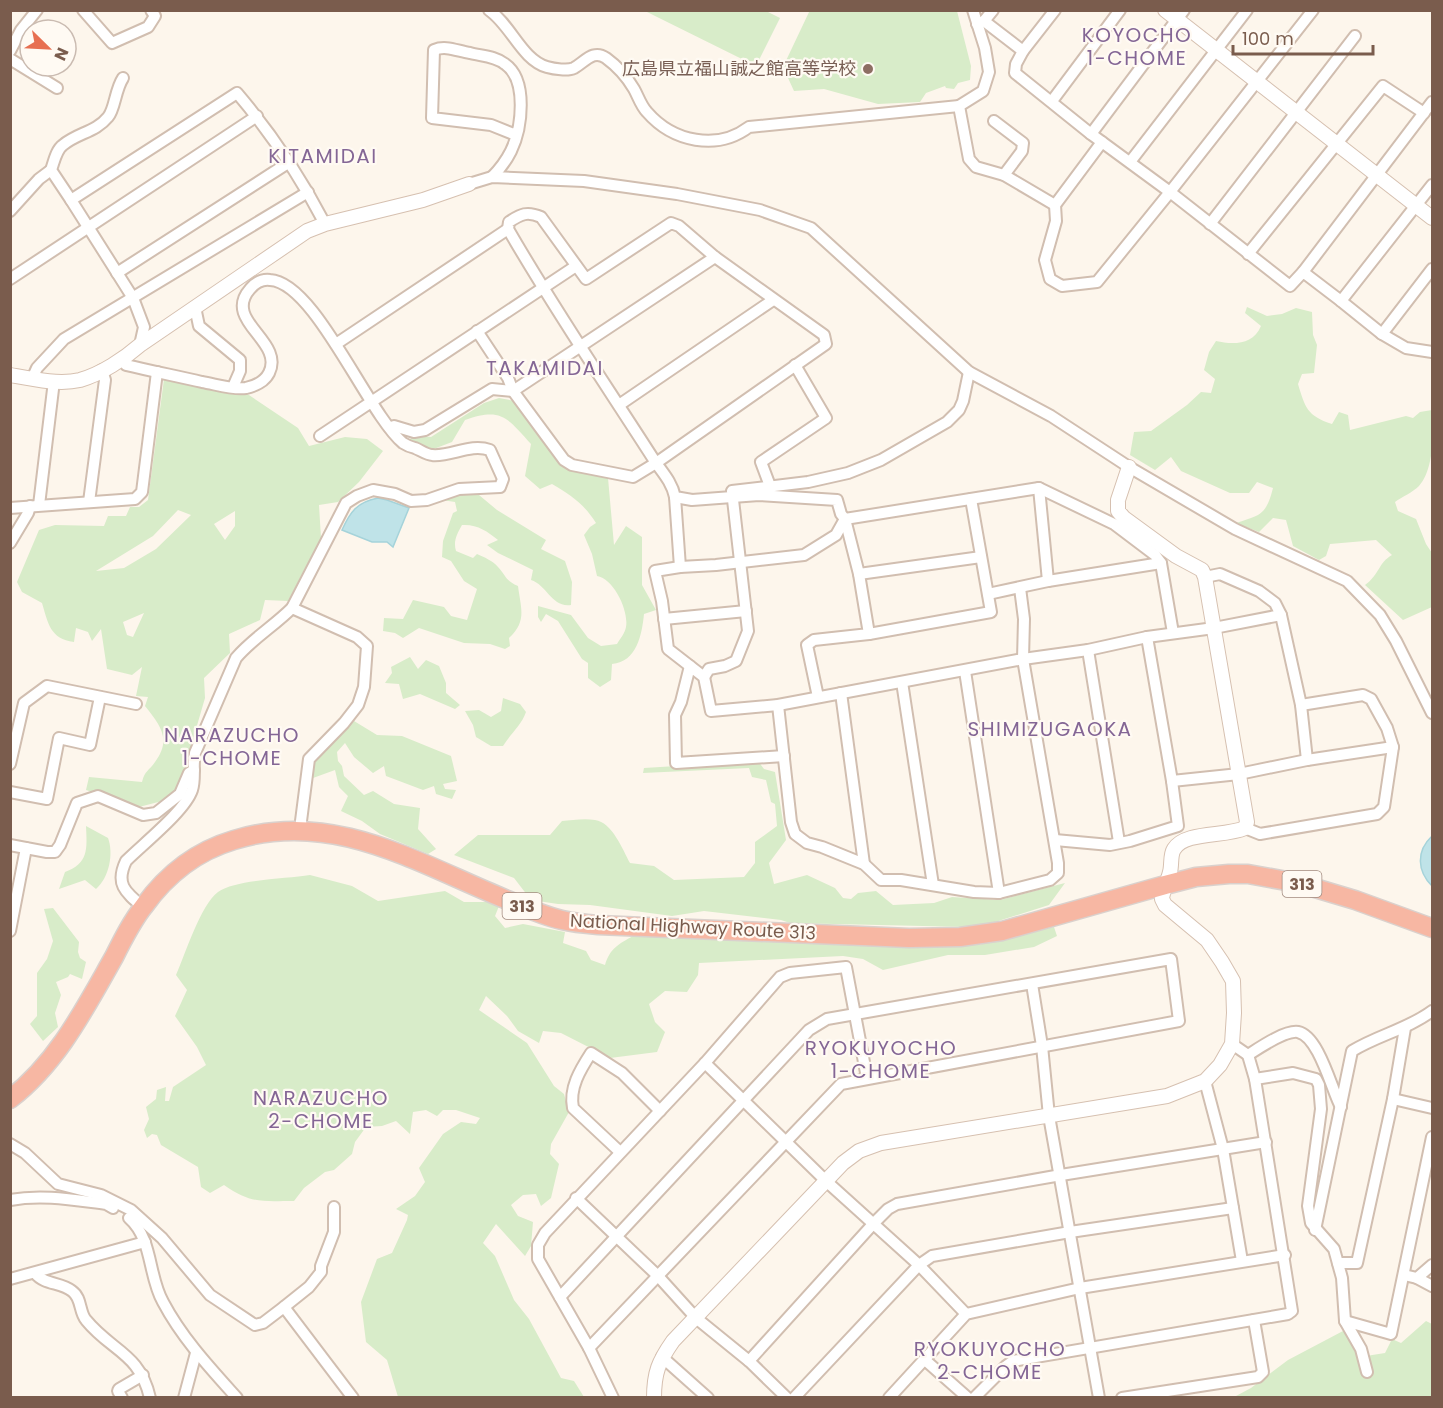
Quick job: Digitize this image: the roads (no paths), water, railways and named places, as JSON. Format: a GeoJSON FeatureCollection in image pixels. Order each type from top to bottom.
{"type":"FeatureCollection","features":[{"type":"Feature","properties":{"kind":"highway","name":"National Highway Route 313"},"geometry":{"type":"LineString","coordinates":[[10,1099],[34,1079],[70,1034],[143,906],[173,873],[208,849],[250,835],[302,830],[327,832],[377,844],[541,914],[562,920],[598,925],[909,938],[960,938],[1022,926],[1196,877],[1230,874],[1269,877],[1327,891],[1432,927]]}},
{"type":"Feature","properties":{"kind":"street"},"geometry":{"type":"LineString","coordinates":[[10,51],[21,30],[37,10]]}},
{"type":"Feature","properties":{"kind":"street"},"geometry":{"type":"LineString","coordinates":[[83,10],[112,43],[148,27],[155,16],[151,10]]}},
{"type":"Feature","properties":{"kind":"street"},"geometry":{"type":"LineString","coordinates":[[489,10],[540,64],[550,68],[573,69],[586,58],[600,55],[625,76],[646,111],[654,119],[670,130],[696,141],[715,142],[732,138],[749,127],[958,106],[983,91],[989,72],[981,23],[973,10]]}},
{"type":"Feature","properties":{"kind":"street"},"geometry":{"type":"LineString","coordinates":[[981,23],[993,10]]}},
{"type":"Feature","properties":{"kind":"street"},"geometry":{"type":"LineString","coordinates":[[1055,10],[1023,51],[1016,64],[1015,73],[1290,286],[1432,102]]}},
{"type":"Feature","properties":{"kind":"street"},"geometry":{"type":"LineString","coordinates":[[1052,101],[1120,10]]}},
{"type":"Feature","properties":{"kind":"street"},"geometry":{"type":"LineString","coordinates":[[1165,10],[1180,15],[1216,50],[1432,218]]}},
{"type":"Feature","properties":{"kind":"street"},"geometry":{"type":"LineString","coordinates":[[1130,162],[1246,10]]}},
{"type":"Feature","properties":{"kind":"street"},"geometry":{"type":"LineString","coordinates":[[1102,142],[1055,205],[1056,221],[1045,260],[1050,279],[1062,286],[1097,282],[1313,10]]}},
{"type":"Feature","properties":{"kind":"street"},"geometry":{"type":"LineString","coordinates":[[1091,134],[1180,15]]}},
{"type":"Feature","properties":{"kind":"street"},"geometry":{"type":"LineString","coordinates":[[981,23],[1023,51]]}},
{"type":"Feature","properties":{"kind":"street"},"geometry":{"type":"LineString","coordinates":[[1210,224],[1355,36]]}},
{"type":"Feature","properties":{"kind":"street"},"geometry":{"type":"LineString","coordinates":[[492,177],[503,165],[512,148],[516,135],[522,109],[521,94],[514,73],[505,63],[493,58],[443,47],[434,50],[432,118],[491,125],[516,135]]}},
{"type":"Feature","properties":{"kind":"street"},"geometry":{"type":"LineString","coordinates":[[10,59],[57,88]]}},
{"type":"Feature","properties":{"kind":"street"},"geometry":{"type":"LineString","coordinates":[[10,211],[32,187],[51,171],[62,145],[101,125],[110,115],[116,88],[123,78]]}},
{"type":"Feature","properties":{"kind":"street"},"geometry":{"type":"LineString","coordinates":[[1248,254],[1383,86],[1424,112]]}},
{"type":"Feature","properties":{"kind":"street"},"geometry":{"type":"LineString","coordinates":[[71,200],[237,93],[257,116],[308,192],[325,224]]}},
{"type":"Feature","properties":{"kind":"street"},"geometry":{"type":"LineString","coordinates":[[958,106],[969,159],[976,167],[1004,175],[1055,205]]}},
{"type":"Feature","properties":{"kind":"street"},"geometry":{"type":"LineString","coordinates":[[10,279],[83,233],[87,228],[257,116]]}},
{"type":"Feature","properties":{"kind":"street"},"geometry":{"type":"LineString","coordinates":[[994,121],[1023,142],[1022,151],[1004,175]]}},
{"type":"Feature","properties":{"kind":"street"},"geometry":{"type":"LineString","coordinates":[[117,273],[288,163]]}},
{"type":"Feature","properties":{"kind":"street"},"geometry":{"type":"LineString","coordinates":[[51,171],[133,298],[144,327],[140,345]]}},
{"type":"Feature","properties":{"kind":"street"},"geometry":{"type":"LineString","coordinates":[[10,375],[54,381],[79,380],[122,359],[307,231],[325,224],[423,200],[492,177],[584,181],[677,194],[760,210],[811,228],[969,372],[1052,416],[1129,467],[1235,530],[1347,580],[1380,615],[1396,641],[1432,713]]}},
{"type":"Feature","properties":{"kind":"street"},"geometry":{"type":"LineString","coordinates":[[10,198],[28,183],[32,187]]}},
{"type":"Feature","properties":{"kind":"street"},"geometry":{"type":"LineString","coordinates":[[1341,301],[1432,185]]}},
{"type":"Feature","properties":{"kind":"street"},"geometry":{"type":"LineString","coordinates":[[32,379],[37,368],[64,339],[308,192]]}},
{"type":"Feature","properties":{"kind":"street"},"geometry":{"type":"LineString","coordinates":[[477,331],[508,378],[513,391],[564,460],[572,465],[633,477],[656,463],[826,344],[824,335],[715,257],[679,226],[671,223],[586,279],[542,217],[533,213],[523,213],[509,222],[508,229],[542,288],[656,463],[673,486],[680,567]]}},
{"type":"Feature","properties":{"kind":"street"},"geometry":{"type":"LineString","coordinates":[[336,344],[508,229]]}},
{"type":"Feature","properties":{"kind":"street"},"geometry":{"type":"LineString","coordinates":[[390,428],[394,426],[414,432],[425,430],[492,388],[513,391],[715,257]]}},
{"type":"Feature","properties":{"kind":"street"},"geometry":{"type":"LineString","coordinates":[[320,436],[576,266]]}},
{"type":"Feature","properties":{"kind":"street"},"geometry":{"type":"LineString","coordinates":[[1382,334],[1432,269]]}},
{"type":"Feature","properties":{"kind":"street"},"geometry":{"type":"LineString","coordinates":[[1303,272],[1382,334],[1406,348],[1432,352]]}},
{"type":"Feature","properties":{"kind":"street"},"geometry":{"type":"LineString","coordinates":[[122,359],[126,365],[233,387],[249,387],[259,383],[268,375],[272,356],[267,345],[245,318],[243,306],[246,295],[257,283],[272,280],[280,282],[292,290],[306,305],[336,344],[390,428],[403,443],[431,455],[481,447],[490,450],[503,479],[500,487],[459,489],[428,500],[411,501],[395,494],[373,490],[346,503],[292,608],[244,648],[236,658],[195,753],[193,764],[195,778],[192,790],[183,805],[126,861],[120,873],[120,882],[130,897],[143,906]]}},
{"type":"Feature","properties":{"kind":"street"},"geometry":{"type":"LineString","coordinates":[[619,405],[773,300]]}},
{"type":"Feature","properties":{"kind":"street"},"geometry":{"type":"LineString","coordinates":[[195,307],[199,326],[240,360],[240,370],[233,387]]}},
{"type":"Feature","properties":{"kind":"street"},"geometry":{"type":"LineString","coordinates":[[770,486],[761,462],[826,418],[795,365]]}},
{"type":"Feature","properties":{"kind":"street"},"geometry":{"type":"LineString","coordinates":[[89,502],[105,380],[102,370]]}},
{"type":"Feature","properties":{"kind":"street"},"geometry":{"type":"LineString","coordinates":[[10,508],[135,499],[142,492],[157,372]]}},
{"type":"Feature","properties":{"kind":"street"},"geometry":{"type":"LineString","coordinates":[[704,677],[709,669],[736,661],[748,630],[732,491],[808,482],[848,473],[881,460],[947,422],[959,410],[969,372]]}},
{"type":"Feature","properties":{"kind":"street"},"geometry":{"type":"LineString","coordinates":[[10,543],[34,505],[54,381]]}},
{"type":"Feature","properties":{"kind":"street"},"geometry":{"type":"LineString","coordinates":[[1129,467],[1118,500],[1118,511],[1124,518],[1176,556],[1202,570],[1205,577],[1247,822],[1245,828]]}},
{"type":"Feature","properties":{"kind":"street"},"geometry":{"type":"LineString","coordinates":[[845,519],[1039,488],[1114,524],[1155,555],[1161,563],[1173,633]]}},
{"type":"Feature","properties":{"kind":"street"},"geometry":{"type":"LineString","coordinates":[[1039,488],[1048,581]]}},
{"type":"Feature","properties":{"kind":"street"},"geometry":{"type":"LineString","coordinates":[[675,497],[692,500],[759,495],[837,500],[845,519],[859,574],[869,634]]}},
{"type":"Feature","properties":{"kind":"street"},"geometry":{"type":"LineString","coordinates":[[818,697],[807,645],[814,640],[869,634],[991,612],[971,499]]}},
{"type":"Feature","properties":{"kind":"street"},"geometry":{"type":"LineString","coordinates":[[845,519],[836,535],[804,555],[680,567],[655,572],[662,601],[668,649],[704,677],[711,711],[778,705],[1023,659],[1088,650],[1147,637],[1214,628],[1281,615]]}},
{"type":"Feature","properties":{"kind":"street"},"geometry":{"type":"LineString","coordinates":[[859,574],[981,557]]}},
{"type":"Feature","properties":{"kind":"street"},"geometry":{"type":"LineString","coordinates":[[988,594],[1048,581],[1161,563]]}},
{"type":"Feature","properties":{"kind":"street"},"geometry":{"type":"LineString","coordinates":[[1205,577],[1220,574],[1259,591],[1275,603],[1281,615],[1300,705],[1307,760]]}},
{"type":"Feature","properties":{"kind":"street"},"geometry":{"type":"LineString","coordinates":[[778,705],[791,822],[795,834],[807,843],[864,864],[881,879],[974,892],[999,893],[1050,880],[1058,873],[1023,659],[1024,619],[1020,588]]}},
{"type":"Feature","properties":{"kind":"street"},"geometry":{"type":"LineString","coordinates":[[292,608],[357,637],[367,646],[364,687],[358,705],[309,759],[300,821],[302,830]]}},
{"type":"Feature","properties":{"kind":"street"},"geometry":{"type":"LineString","coordinates":[[664,619],[746,611]]}},
{"type":"Feature","properties":{"kind":"street"},"geometry":{"type":"LineString","coordinates":[[1054,840],[1110,845],[1178,826],[1147,637]]}},
{"type":"Feature","properties":{"kind":"street"},"geometry":{"type":"LineString","coordinates":[[1088,650],[1119,842]]}},
{"type":"Feature","properties":{"kind":"street"},"geometry":{"type":"LineString","coordinates":[[690,666],[681,702],[675,715],[676,762],[784,756]]}},
{"type":"Feature","properties":{"kind":"street"},"geometry":{"type":"LineString","coordinates":[[965,671],[999,893]]}},
{"type":"Feature","properties":{"kind":"street"},"geometry":{"type":"LineString","coordinates":[[902,682],[933,885]]}},
{"type":"Feature","properties":{"kind":"street"},"geometry":{"type":"LineString","coordinates":[[10,764],[24,703],[47,686],[136,704]]}},
{"type":"Feature","properties":{"kind":"street"},"geometry":{"type":"LineString","coordinates":[[841,693],[864,864]]}},
{"type":"Feature","properties":{"kind":"street"},"geometry":{"type":"LineString","coordinates":[[654,1398],[654,1380],[662,1357],[673,1341],[843,1163],[860,1151],[881,1143],[1167,1096],[1205,1081],[1220,1065],[1232,1044],[1233,981],[1207,940],[1165,905],[1162,899],[1173,850],[1181,841],[1192,837],[1234,833],[1245,828],[1260,834],[1377,814],[1384,807],[1393,747],[1387,728],[1371,699],[1363,695],[1300,705]]}},
{"type":"Feature","properties":{"kind":"street"},"geometry":{"type":"LineString","coordinates":[[10,792],[47,799],[59,738],[90,745],[100,697]]}},
{"type":"Feature","properties":{"kind":"street"},"geometry":{"type":"LineString","coordinates":[[1172,781],[1239,774],[1307,760],[1393,747]]}},
{"type":"Feature","properties":{"kind":"street"},"geometry":{"type":"LineString","coordinates":[[10,845],[55,852],[77,803],[98,796],[143,815],[156,813],[180,794],[189,773],[194,770]]}},
{"type":"Feature","properties":{"kind":"street"},"geometry":{"type":"LineString","coordinates":[[10,931],[26,848]]}},
{"type":"Feature","properties":{"kind":"street"},"geometry":{"type":"LineString","coordinates":[[560,1298],[809,1030],[827,1019],[1171,959],[1179,1021],[840,1084],[589,1348]]}},
{"type":"Feature","properties":{"kind":"street"},"geometry":{"type":"LineString","coordinates":[[613,1398],[589,1348],[537,1259],[538,1245],[545,1233],[705,1063],[780,977],[790,973],[846,967],[867,1078]]}},
{"type":"Feature","properties":{"kind":"street"},"geometry":{"type":"LineString","coordinates":[[1032,984],[1042,1046],[1048,1116],[1099,1398]]}},
{"type":"Feature","properties":{"kind":"street"},"geometry":{"type":"LineString","coordinates":[[1315,1230],[1352,1051],[1368,1041],[1405,1028],[1432,1011]]}},
{"type":"Feature","properties":{"kind":"street"},"geometry":{"type":"LineString","coordinates":[[1338,1263],[1357,1263],[1393,1099],[1405,1028]]}},
{"type":"Feature","properties":{"kind":"street"},"geometry":{"type":"LineString","coordinates":[[1248,1055],[1281,1037],[1296,1032],[1305,1035],[1325,1064],[1341,1107]]}},
{"type":"Feature","properties":{"kind":"street"},"geometry":{"type":"LineString","coordinates":[[974,1398],[1006,1365],[1013,1361],[1288,1314],[1292,1311],[1285,1255],[1255,1079],[1248,1055],[1232,1044]]}},
{"type":"Feature","properties":{"kind":"street"},"geometry":{"type":"LineString","coordinates":[[620,1152],[573,1108],[576,1080],[591,1053],[622,1073],[660,1111]]}},
{"type":"Feature","properties":{"kind":"street"},"geometry":{"type":"LineString","coordinates":[[705,1063],[787,1140],[826,1181],[919,1265],[966,1314]]}},
{"type":"Feature","properties":{"kind":"street"},"geometry":{"type":"LineString","coordinates":[[1255,1079],[1293,1073],[1316,1079],[1319,1085],[1321,1109],[1308,1206],[1311,1224],[1334,1249],[1342,1278],[1345,1321],[1361,1349],[1366,1372]]}},
{"type":"Feature","properties":{"kind":"street"},"geometry":{"type":"LineString","coordinates":[[1205,1081],[1223,1149],[1242,1262]]}},
{"type":"Feature","properties":{"kind":"street"},"geometry":{"type":"LineString","coordinates":[[1393,1099],[1432,1108]]}},
{"type":"Feature","properties":{"kind":"street"},"geometry":{"type":"LineString","coordinates":[[1345,1321],[1391,1334],[1432,1137]]}},
{"type":"Feature","properties":{"kind":"street"},"geometry":{"type":"LineString","coordinates":[[749,1361],[874,1223],[888,1209],[897,1204],[1266,1142]]}},
{"type":"Feature","properties":{"kind":"street"},"geometry":{"type":"LineString","coordinates":[[10,1144],[25,1153],[58,1184],[101,1195],[130,1210],[162,1238],[210,1295],[255,1325],[263,1323],[309,1287],[321,1272],[321,1266],[334,1232],[334,1208]]}},
{"type":"Feature","properties":{"kind":"street"},"geometry":{"type":"LineString","coordinates":[[10,1200],[53,1197],[106,1204],[129,1217],[138,1225],[145,1242],[157,1291],[163,1304],[196,1353],[237,1398]]}},
{"type":"Feature","properties":{"kind":"street"},"geometry":{"type":"LineString","coordinates":[[576,1198],[658,1276],[696,1318],[749,1361],[787,1398]]}},
{"type":"Feature","properties":{"kind":"street"},"geometry":{"type":"LineString","coordinates":[[794,1398],[919,1265],[932,1256],[1070,1232],[1233,1208]]}},
{"type":"Feature","properties":{"kind":"street"},"geometry":{"type":"LineString","coordinates":[[10,1279],[145,1242]]}},
{"type":"Feature","properties":{"kind":"street"},"geometry":{"type":"LineString","coordinates":[[889,1398],[966,1314],[1080,1288],[1285,1255]]}},
{"type":"Feature","properties":{"kind":"street"},"geometry":{"type":"LineString","coordinates":[[1418,1278],[1432,1265]]}},
{"type":"Feature","properties":{"kind":"street"},"geometry":{"type":"LineString","coordinates":[[35,1273],[39,1278],[74,1292],[80,1302],[85,1320],[107,1342],[116,1346],[143,1375],[150,1398]]}},
{"type":"Feature","properties":{"kind":"street"},"geometry":{"type":"LineString","coordinates":[[1404,1275],[1418,1278],[1432,1286]]}},
{"type":"Feature","properties":{"kind":"street"},"geometry":{"type":"LineString","coordinates":[[284,1307],[353,1398]]}},
{"type":"Feature","properties":{"kind":"street"},"geometry":{"type":"LineString","coordinates":[[1122,1398],[1258,1377],[1263,1372],[1254,1320]]}},
{"type":"Feature","properties":{"kind":"street"},"geometry":{"type":"LineString","coordinates":[[184,1398],[196,1353]]}},
{"type":"Feature","properties":{"kind":"street"},"geometry":{"type":"LineString","coordinates":[[662,1357],[708,1398]]}},
{"type":"Feature","properties":{"kind":"street"},"geometry":{"type":"LineString","coordinates":[[925,1360],[968,1398]]}},
{"type":"Feature","properties":{"kind":"street"},"geometry":{"type":"LineString","coordinates":[[122,1398],[119,1389],[143,1375]]}},
{"type":"Feature","properties":{"kind":"water"},"geometry":{"type":"Polygon","coordinates":[[[378,498],[409,508],[393,547],[387,542],[372,542],[342,530],[359,505],[378,498]]]}},
{"type":"Feature","properties":{"kind":"water"},"geometry":{"type":"Polygon","coordinates":[[[1432,836],[1432,886],[1423,874],[1420,861],[1423,848],[1432,836]]]}},
{"type":"Feature","properties":{"kind":"place","name":"広島県立福山誠之館高等学校"},"geometry":{"type":"Point","coordinates":[868,69]}},
{"type":"Feature","properties":{"kind":"district","name":"KOYOCHO 1-CHOME"},"geometry":{"type":"Point","coordinates":[1137,46]}},
{"type":"Feature","properties":{"kind":"district","name":"KITAMIDAI"},"geometry":{"type":"Point","coordinates":[323,156]}},
{"type":"Feature","properties":{"kind":"district","name":"TAKAMIDAI"},"geometry":{"type":"Point","coordinates":[545,368]}},
{"type":"Feature","properties":{"kind":"district","name":"SHIMIZUGAOKA"},"geometry":{"type":"Point","coordinates":[1050,729]}},
{"type":"Feature","properties":{"kind":"district","name":"NARAZUCHO 1-CHOME"},"geometry":{"type":"Point","coordinates":[232,746]}},
{"type":"Feature","properties":{"kind":"district","name":"RYOKUYOCHO 1-CHOME"},"geometry":{"type":"Point","coordinates":[881,1060]}},
{"type":"Feature","properties":{"kind":"district","name":"NARAZUCHO 2-CHOME"},"geometry":{"type":"Point","coordinates":[321,1110]}},
{"type":"Feature","properties":{"kind":"district","name":"RYOKUYOCHO 2-CHOME"},"geometry":{"type":"Point","coordinates":[990,1360]}}]}
